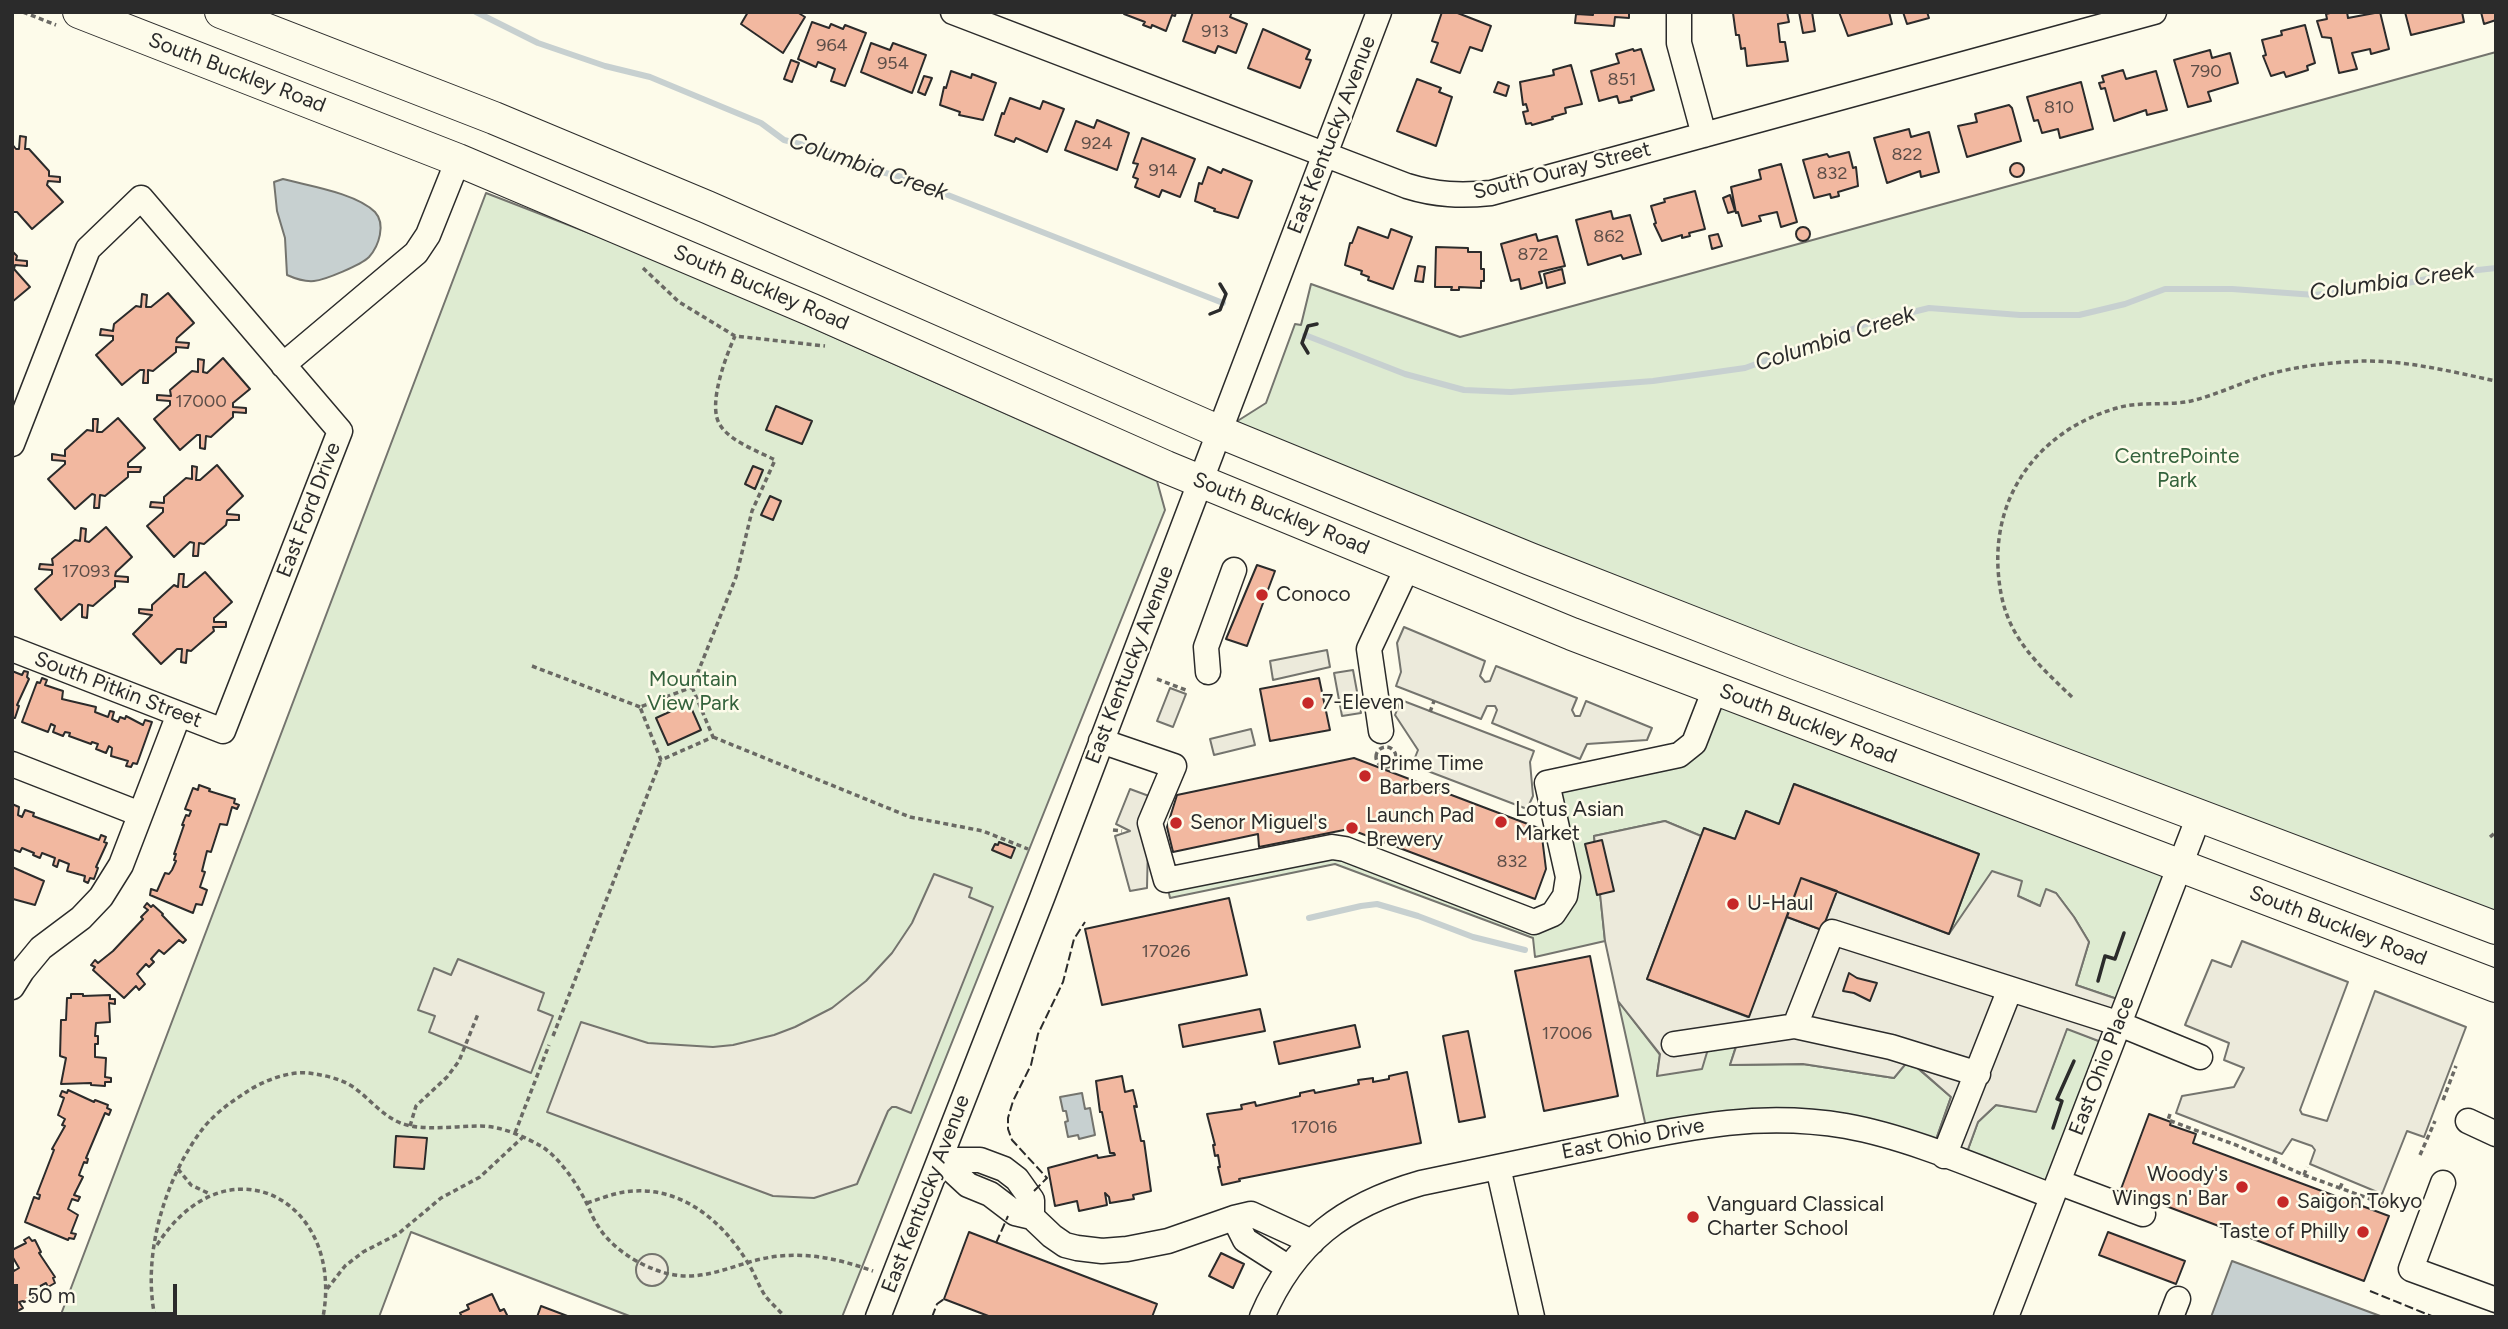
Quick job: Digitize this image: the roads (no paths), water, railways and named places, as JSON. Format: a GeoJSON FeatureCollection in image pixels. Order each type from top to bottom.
{"type":"FeatureCollection","features":[{"type":"Feature","properties":{"kind":"main road","name":"South Buckley Road"},"geometry":{"type":"LineString","coordinates":[[79,12],[458,160],[776,294],[1200,481],[1408,566],[1716,689],[2496,986]]}},
{"type":"Feature","properties":{"kind":"main road"},"geometry":{"type":"LineString","coordinates":[[221,12],[494,118],[707,207],[1220,432],[1519,555],[1793,663],[2496,928]]}},
{"type":"Feature","properties":{"kind":"street","name":"South Ouray Street"},"geometry":{"type":"LineString","coordinates":[[953,12],[1429,193],[1460,196],[1491,193],[2149,13]]}},
{"type":"Feature","properties":{"kind":"street","name":"East Kentucky Avenue"},"geometry":{"type":"LineString","coordinates":[[878,1317],[941,1160],[1379,12]]}},
{"type":"Feature","properties":{"kind":"street"},"geometry":{"type":"LineString","coordinates":[[1679,12],[1679,43],[1704,135]]}},
{"type":"Feature","properties":{"kind":"street"},"geometry":{"type":"LineString","coordinates":[[12,444],[88,249],[141,198],[283,365],[416,253],[428,235],[458,160]]}},
{"type":"Feature","properties":{"kind":"street","name":"East Ford Drive"},"geometry":{"type":"LineString","coordinates":[[223,731],[340,431],[283,365]]}},
{"type":"Feature","properties":{"kind":"street"},"geometry":{"type":"LineString","coordinates":[[1379,741],[1369,649],[1408,566]]}},
{"type":"Feature","properties":{"kind":"street"},"geometry":{"type":"LineString","coordinates":[[1208,671],[1206,647],[1234,570]]}},
{"type":"Feature","properties":{"kind":"street","name":"South Pitkin Street"},"geometry":{"type":"LineString","coordinates":[[12,649],[223,731]]}},
{"type":"Feature","properties":{"kind":"street"},"geometry":{"type":"LineString","coordinates":[[1101,741],[1174,766],[1150,823],[1166,880],[1332,847],[1345,849],[1534,922],[1553,914],[1565,896],[1568,877],[1547,783],[1679,755],[1694,743],[1716,689]]}},
{"type":"Feature","properties":{"kind":"street"},"geometry":{"type":"LineString","coordinates":[[12,987],[41,948],[81,918],[102,897],[121,865],[179,714]]}},
{"type":"Feature","properties":{"kind":"street"},"geometry":{"type":"LineString","coordinates":[[12,764],[141,814]]}},
{"type":"Feature","properties":{"kind":"street","name":"East Ohio Place"},"geometry":{"type":"LineString","coordinates":[[2006,1317],[2199,816]]}},
{"type":"Feature","properties":{"kind":"street"},"geometry":{"type":"LineString","coordinates":[[1795,1026],[1832,932],[2118,1023],[2200,1057]]}},
{"type":"Feature","properties":{"kind":"street"},"geometry":{"type":"LineString","coordinates":[[1944,1156],[2010,989]]}},
{"type":"Feature","properties":{"kind":"street"},"geometry":{"type":"LineString","coordinates":[[1674,1044],[1795,1026],[1891,1047],[1978,1074]]}},
{"type":"Feature","properties":{"kind":"street","name":"East Ohio Drive"},"geometry":{"type":"LineString","coordinates":[[1262,1317],[1270,1298],[1289,1268],[1327,1227],[1356,1207],[1387,1192],[1694,1126],[1768,1119],[1848,1126],[2143,1214]]}},
{"type":"Feature","properties":{"kind":"street"},"geometry":{"type":"LineString","coordinates":[[2468,1121],[2496,1134]]}},
{"type":"Feature","properties":{"kind":"street"},"geometry":{"type":"LineString","coordinates":[[941,1160],[968,1185],[990,1194],[1014,1213],[1032,1217],[1065,1245],[1102,1251],[1127,1249],[1168,1241],[1251,1214],[1312,1242]]}},
{"type":"Feature","properties":{"kind":"street"},"geometry":{"type":"LineString","coordinates":[[1498,1167],[1532,1317]]}},
{"type":"Feature","properties":{"kind":"street"},"geometry":{"type":"LineString","coordinates":[[2443,1183],[2411,1269],[2496,1300]]}},
{"type":"Feature","properties":{"kind":"street"},"geometry":{"type":"LineString","coordinates":[[1234,1218],[1245,1240],[1289,1268]]}},
{"type":"Feature","properties":{"kind":"waterway","name":"Columbia Creek"},"geometry":{"type":"LineString","coordinates":[[476,12],[538,43],[605,66],[650,77],[761,123],[784,140],[835,153],[865,168],[902,177],[1223,303]]}},
{"type":"Feature","properties":{"kind":"waterway","name":"Columbia Creek"},"geometry":{"type":"LineString","coordinates":[[1305,335],[1405,374],[1464,390],[1511,392],[1653,381],[1745,368],[1872,322],[1929,308],[2020,315],[2079,315],[2125,304],[2165,289],[2232,289],[2315,295],[2398,285],[2460,272],[2496,268]]}},
{"type":"Feature","properties":{"kind":"waterway"},"geometry":{"type":"LineString","coordinates":[[1309,918],[1377,904],[1473,937],[1525,950]]}},
{"type":"Feature","properties":{"kind":"place","name":"Conoco"},"geometry":{"type":"Point","coordinates":[1262,595]}},
{"type":"Feature","properties":{"kind":"place","name":"7-Eleven"},"geometry":{"type":"Point","coordinates":[1308,703]}},
{"type":"Feature","properties":{"kind":"place","name":"Prime Time Barbers"},"geometry":{"type":"Point","coordinates":[1365,776]}},
{"type":"Feature","properties":{"kind":"place","name":"Lotus Asian Market"},"geometry":{"type":"Point","coordinates":[1501,822]}},
{"type":"Feature","properties":{"kind":"place","name":"Senor Miguel's"},"geometry":{"type":"Point","coordinates":[1176,823]}},
{"type":"Feature","properties":{"kind":"place","name":"Launch Pad Brewery"},"geometry":{"type":"Point","coordinates":[1352,828]}},
{"type":"Feature","properties":{"kind":"place","name":"U-Haul"},"geometry":{"type":"Point","coordinates":[1733,904]}},
{"type":"Feature","properties":{"kind":"place","name":"Woody's Wings n' Bar"},"geometry":{"type":"Point","coordinates":[2242,1187]}},
{"type":"Feature","properties":{"kind":"place","name":"Saigon Tokyo"},"geometry":{"type":"Point","coordinates":[2283,1202]}},
{"type":"Feature","properties":{"kind":"place","name":"Vanguard Classical Charter School"},"geometry":{"type":"Point","coordinates":[1693,1217]}},
{"type":"Feature","properties":{"kind":"place","name":"Taste of Philly"},"geometry":{"type":"Point","coordinates":[2363,1232]}},
{"type":"Feature","properties":{"kind":"park label","name":"CentrePointe Park"},"geometry":{"type":"Point","coordinates":[2177,469]}},
{"type":"Feature","properties":{"kind":"park label","name":"Mountain View Park"},"geometry":{"type":"Point","coordinates":[693,692]}}]}
